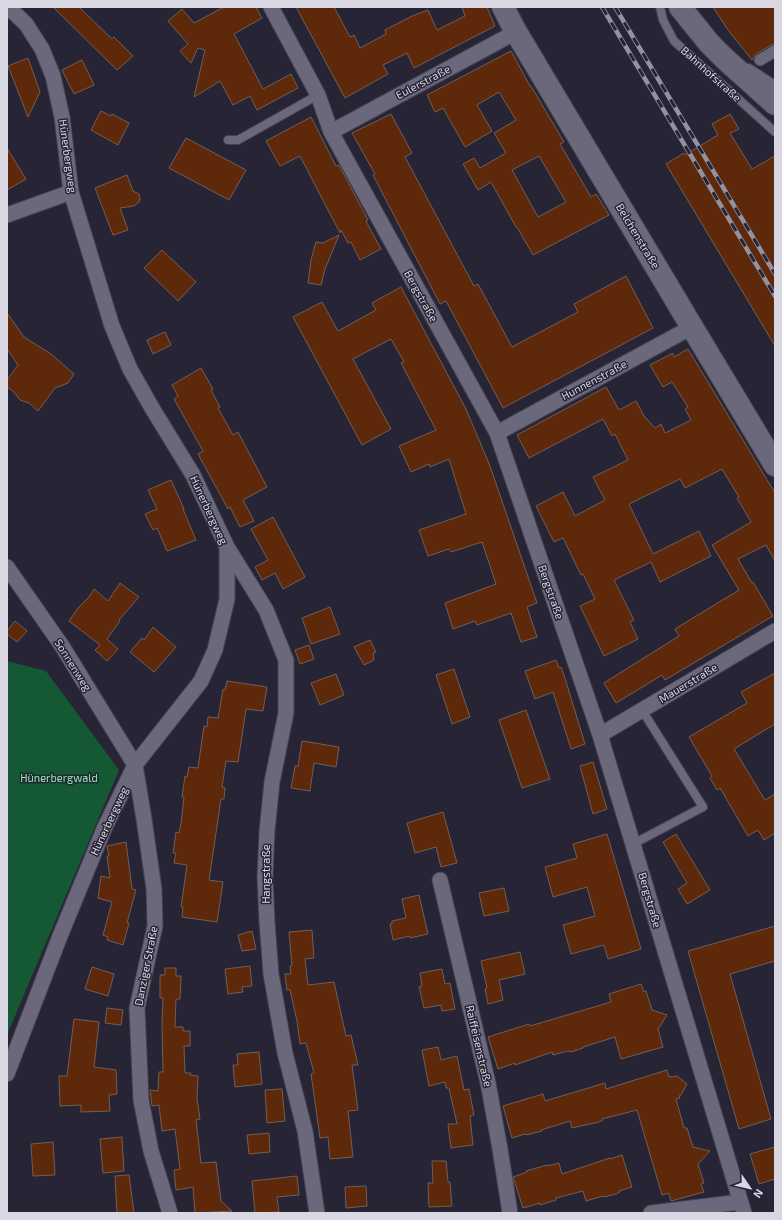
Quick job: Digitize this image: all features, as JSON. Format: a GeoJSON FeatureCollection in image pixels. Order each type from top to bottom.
{"type":"FeatureCollection","features":[{"type":"Feature","properties":{"kind":"main road","name":"Belchenstraße"},"geometry":{"type":"LineString","coordinates":[[503,7],[516,32],[775,465]]}},
{"type":"Feature","properties":{"kind":"main road","name":"Bahnhofstraße"},"geometry":{"type":"LineString","coordinates":[[680,7],[709,43],[775,104]]}},
{"type":"Feature","properties":{"kind":"street","name":"Hünerbergweg"},"geometry":{"type":"LineString","coordinates":[[7,1074],[76,896],[104,829],[135,765],[201,681],[216,650],[227,599],[227,547],[193,475],[130,369],[112,326],[72,192],[62,117],[53,76],[42,49],[26,24],[8,7]]}},
{"type":"Feature","properties":{"kind":"street","name":"Bergstraße"},"geometry":{"type":"LineString","coordinates":[[271,7],[318,95],[331,132],[496,433],[600,735],[742,1207]]}},
{"type":"Feature","properties":{"kind":"street","name":"Eulerstraße"},"geometry":{"type":"LineString","coordinates":[[331,132],[516,32]]}},
{"type":"Feature","properties":{"kind":"street"},"geometry":{"type":"LineString","coordinates":[[760,60],[775,51]]}},
{"type":"Feature","properties":{"kind":"street"},"geometry":{"type":"LineString","coordinates":[[9,212],[72,192]]}},
{"type":"Feature","properties":{"kind":"street","name":"Hunnenstraße"},"geometry":{"type":"LineString","coordinates":[[496,433],[692,327]]}},
{"type":"Feature","properties":{"kind":"street","name":"Hangstraße"},"geometry":{"type":"LineString","coordinates":[[227,547],[266,610],[286,660],[286,713],[272,782],[267,831],[265,877],[267,922],[271,974],[285,1053],[305,1131],[317,1213]]}},
{"type":"Feature","properties":{"kind":"street","name":"Sonnenweg"},"geometry":{"type":"LineString","coordinates":[[7,567],[62,646],[135,765]]}},
{"type":"Feature","properties":{"kind":"street","name":"Mauerstraße"},"geometry":{"type":"LineString","coordinates":[[600,735],[775,631]]}},
{"type":"Feature","properties":{"kind":"street","name":"Danziger Straße"},"geometry":{"type":"LineString","coordinates":[[135,765],[154,889],[155,926],[137,1008],[141,1100],[152,1151],[170,1213]]}},
{"type":"Feature","properties":{"kind":"street","name":"Raiffeisenstraße"},"geometry":{"type":"LineString","coordinates":[[440,880],[488,1083],[510,1213]]}},
{"type":"Feature","properties":{"kind":"street"},"geometry":{"type":"LineString","coordinates":[[651,1213],[742,1207]]}},
{"type":"Feature","properties":{"kind":"lane","name":"Bahnhofstraße"},"geometry":{"type":"LineString","coordinates":[[660,7],[663,20],[674,41],[775,132]]}},
{"type":"Feature","properties":{"kind":"lane"},"geometry":{"type":"LineString","coordinates":[[725,59],[740,63],[775,85]]}},
{"type":"Feature","properties":{"kind":"lane"},"geometry":{"type":"LineString","coordinates":[[228,140],[238,140],[318,95]]}},
{"type":"Feature","properties":{"kind":"lane"},"geometry":{"type":"LineString","coordinates":[[633,844],[703,807],[642,710]]}},
{"type":"Feature","properties":{"kind":"green space","name":"Hünerbergwald"},"geometry":{"type":"Polygon","coordinates":[[[7,661],[46,671],[119,770],[7,1035],[7,661]]]}},
{"type":"Feature","properties":{"kind":"building"},"geometry":{"type":"Polygon","coordinates":[[[53,7],[79,7],[112,39],[114,37],[133,56],[117,70],[53,7]]]}},
{"type":"Feature","properties":{"kind":"building"},"geometry":{"type":"Polygon","coordinates":[[[224,7],[256,7],[262,18],[234,34],[263,89],[291,74],[298,88],[257,110],[250,96],[233,105],[220,81],[194,97],[205,50],[198,48],[191,63],[180,51],[188,44],[168,21],[182,9],[194,23],[224,7]]]}},
{"type":"Feature","properties":{"kind":"building"},"geometry":{"type":"Polygon","coordinates":[[[296,7],[334,7],[350,37],[354,35],[360,48],[386,34],[385,30],[412,16],[428,10],[437,30],[465,16],[462,7],[487,7],[495,26],[414,68],[407,53],[383,65],[388,74],[345,98],[296,7]]]}},
{"type":"Feature","properties":{"kind":"building"},"geometry":{"type":"Polygon","coordinates":[[[713,7],[775,7],[775,44],[756,54],[752,60],[728,30],[713,7]]]}},
{"type":"Feature","properties":{"kind":"building"},"geometry":{"type":"Polygon","coordinates":[[[511,51],[564,142],[560,144],[591,197],[596,194],[609,215],[533,255],[491,182],[478,190],[463,164],[474,158],[480,168],[506,153],[494,133],[516,120],[499,92],[477,105],[492,131],[465,147],[443,108],[435,112],[427,95],[511,51]],[[539,156],[512,170],[538,217],[566,202],[539,156]]]}},
{"type":"Feature","properties":{"kind":"building"},"geometry":{"type":"Polygon","coordinates":[[[28,58],[40,92],[28,117],[8,66],[28,58]]]}},
{"type":"Feature","properties":{"kind":"building"},"geometry":{"type":"Polygon","coordinates":[[[82,60],[94,85],[74,94],[62,70],[82,60]]]}},
{"type":"Feature","properties":{"kind":"building"},"geometry":{"type":"Polygon","coordinates":[[[101,111],[111,116],[112,114],[129,123],[118,145],[91,130],[101,111]]]}},
{"type":"Feature","properties":{"kind":"building"},"geometry":{"type":"Polygon","coordinates":[[[391,114],[412,153],[405,157],[474,286],[478,284],[512,347],[578,312],[574,304],[626,276],[653,328],[503,408],[446,301],[440,304],[373,175],[375,174],[352,133],[391,114]]]}},
{"type":"Feature","properties":{"kind":"building"},"geometry":{"type":"Polygon","coordinates":[[[730,114],[739,129],[730,133],[752,169],[775,156],[775,346],[666,164],[684,153],[685,155],[718,135],[712,124],[730,114]]]}},
{"type":"Feature","properties":{"kind":"building"},"geometry":{"type":"Polygon","coordinates":[[[311,117],[336,166],[339,165],[368,220],[366,221],[381,249],[360,260],[351,242],[348,243],[341,230],[340,233],[300,156],[280,166],[266,141],[311,117]]]}},
{"type":"Feature","properties":{"kind":"building"},"geometry":{"type":"Polygon","coordinates":[[[186,138],[246,170],[229,200],[169,168],[186,138]]]}},
{"type":"Feature","properties":{"kind":"building"},"geometry":{"type":"Polygon","coordinates":[[[7,148],[26,179],[7,190],[7,148]]]}},
{"type":"Feature","properties":{"kind":"building"},"geometry":{"type":"Polygon","coordinates":[[[127,175],[133,191],[139,194],[140,199],[134,206],[120,208],[128,230],[113,235],[95,188],[127,175]]]}},
{"type":"Feature","properties":{"kind":"building"},"geometry":{"type":"Polygon","coordinates":[[[339,235],[325,269],[321,285],[308,283],[311,260],[316,242],[323,243],[339,235]]]}},
{"type":"Feature","properties":{"kind":"building"},"geometry":{"type":"Polygon","coordinates":[[[162,250],[196,282],[178,301],[144,268],[162,250]]]}},
{"type":"Feature","properties":{"kind":"building"},"geometry":{"type":"Polygon","coordinates":[[[401,287],[466,409],[490,466],[537,603],[527,607],[537,637],[521,642],[511,613],[477,625],[475,621],[453,629],[445,603],[496,584],[482,542],[451,552],[449,549],[428,556],[419,530],[466,514],[449,459],[430,467],[429,464],[411,472],[399,446],[436,430],[401,363],[404,362],[391,339],[353,359],[391,429],[362,445],[293,317],[322,302],[338,331],[376,310],[372,303],[401,287]]]}},
{"type":"Feature","properties":{"kind":"building"},"geometry":{"type":"Polygon","coordinates":[[[7,313],[24,337],[51,354],[74,374],[68,383],[55,388],[38,411],[29,403],[20,400],[13,391],[7,387],[7,380],[18,365],[7,349],[7,313]]]}},
{"type":"Feature","properties":{"kind":"building"},"geometry":{"type":"Polygon","coordinates":[[[165,332],[171,345],[153,354],[147,340],[165,332]]]}},
{"type":"Feature","properties":{"kind":"building"},"geometry":{"type":"Polygon","coordinates":[[[688,349],[775,493],[775,561],[766,545],[738,559],[773,616],[665,680],[662,675],[616,703],[604,683],[679,636],[675,629],[739,590],[712,545],[751,522],[737,498],[739,497],[722,469],[685,488],[680,479],[629,504],[653,554],[699,531],[711,556],[660,582],[651,562],[614,580],[634,620],[630,622],[638,639],[604,656],[580,606],[595,599],[583,574],[581,575],[563,538],[554,542],[536,506],[563,492],[575,516],[605,500],[593,477],[628,460],[615,434],[612,436],[603,419],[529,458],[517,435],[606,387],[619,410],[636,401],[644,416],[655,428],[661,424],[665,433],[691,420],[685,409],[688,407],[672,382],[663,387],[650,365],[673,353],[674,357],[688,349]]]}},
{"type":"Feature","properties":{"kind":"building"},"geometry":{"type":"Polygon","coordinates":[[[201,368],[213,389],[211,390],[220,407],[218,408],[233,435],[238,432],[267,487],[243,500],[254,521],[240,527],[230,507],[228,509],[198,454],[203,451],[174,399],[178,396],[172,385],[201,368]]]}},
{"type":"Feature","properties":{"kind":"building"},"geometry":{"type":"Polygon","coordinates":[[[171,480],[196,540],[167,551],[157,528],[153,530],[145,514],[157,509],[148,490],[171,480]]]}},
{"type":"Feature","properties":{"kind":"building"},"geometry":{"type":"Polygon","coordinates":[[[273,517],[305,577],[283,589],[275,573],[262,580],[255,567],[268,560],[251,529],[273,517]]]}},
{"type":"Feature","properties":{"kind":"building"},"geometry":{"type":"Polygon","coordinates":[[[120,583],[139,597],[119,620],[120,621],[107,639],[118,649],[107,661],[95,650],[100,645],[69,621],[94,589],[108,601],[120,583]]]}},
{"type":"Feature","properties":{"kind":"building"},"geometry":{"type":"Polygon","coordinates":[[[330,607],[340,634],[311,644],[302,618],[330,607]]]}},
{"type":"Feature","properties":{"kind":"building"},"geometry":{"type":"Polygon","coordinates":[[[15,621],[27,631],[17,642],[7,634],[7,631],[15,621]]]}},
{"type":"Feature","properties":{"kind":"building"},"geometry":{"type":"Polygon","coordinates":[[[153,627],[176,647],[154,672],[130,652],[142,638],[144,640],[153,627]]]}},
{"type":"Feature","properties":{"kind":"building"},"geometry":{"type":"Polygon","coordinates":[[[370,640],[376,652],[373,653],[374,660],[364,665],[354,647],[370,640]]]}},
{"type":"Feature","properties":{"kind":"building"},"geometry":{"type":"Polygon","coordinates":[[[309,645],[314,659],[300,664],[295,650],[309,645]]]}},
{"type":"Feature","properties":{"kind":"building"},"geometry":{"type":"Polygon","coordinates":[[[556,660],[564,675],[585,744],[571,749],[553,692],[535,699],[525,671],[556,660]]]}},
{"type":"Feature","properties":{"kind":"building"},"geometry":{"type":"Polygon","coordinates":[[[454,669],[470,717],[452,724],[436,675],[454,669]]]}},
{"type":"Feature","properties":{"kind":"building"},"geometry":{"type":"Polygon","coordinates":[[[775,673],[775,724],[734,749],[765,800],[775,794],[775,833],[764,840],[758,830],[748,836],[720,788],[717,790],[710,778],[712,776],[689,737],[747,703],[741,692],[775,673]]]}},
{"type":"Feature","properties":{"kind":"building"},"geometry":{"type":"Polygon","coordinates":[[[336,674],[344,695],[320,705],[311,683],[336,674]]]}},
{"type":"Feature","properties":{"kind":"building"},"geometry":{"type":"Polygon","coordinates":[[[227,681],[267,687],[263,711],[246,709],[238,762],[226,761],[222,787],[225,788],[224,799],[221,799],[209,880],[223,882],[217,922],[182,917],[183,907],[181,907],[187,865],[174,863],[176,853],[173,853],[176,832],[179,833],[181,823],[184,797],[182,797],[185,776],[187,777],[189,767],[198,768],[204,726],[207,727],[208,717],[218,718],[223,689],[225,690],[227,681]]]}},
{"type":"Feature","properties":{"kind":"building"},"geometry":{"type":"Polygon","coordinates":[[[526,710],[550,779],[522,788],[499,720],[526,710]]]}},
{"type":"Feature","properties":{"kind":"building"},"geometry":{"type":"Polygon","coordinates":[[[302,741],[339,747],[336,767],[314,763],[310,791],[291,788],[295,766],[298,766],[302,741]]]}},
{"type":"Feature","properties":{"kind":"building"},"geometry":{"type":"Polygon","coordinates":[[[593,762],[607,809],[593,814],[580,766],[593,762]]]}},
{"type":"Feature","properties":{"kind":"building"},"geometry":{"type":"Polygon","coordinates":[[[443,812],[457,863],[441,867],[436,847],[415,853],[407,823],[443,812]]]}},
{"type":"Feature","properties":{"kind":"building"},"geometry":{"type":"Polygon","coordinates":[[[607,834],[641,949],[608,959],[604,945],[571,954],[563,925],[595,916],[587,887],[553,897],[545,867],[577,858],[573,844],[607,834]]]}},
{"type":"Feature","properties":{"kind":"building"},"geometry":{"type":"Polygon","coordinates":[[[676,834],[710,890],[687,904],[678,889],[687,883],[663,842],[676,834]]]}},
{"type":"Feature","properties":{"kind":"building"},"geometry":{"type":"Polygon","coordinates":[[[126,842],[132,889],[136,890],[123,945],[107,940],[108,937],[103,935],[112,902],[98,898],[101,876],[110,878],[107,846],[126,842]]]}},
{"type":"Feature","properties":{"kind":"building"},"geometry":{"type":"Polygon","coordinates":[[[504,888],[509,911],[484,916],[479,893],[504,888]]]}},
{"type":"Feature","properties":{"kind":"building"},"geometry":{"type":"Polygon","coordinates":[[[419,895],[428,934],[393,940],[390,924],[392,924],[392,921],[406,918],[402,899],[419,895]]]}},
{"type":"Feature","properties":{"kind":"building"},"geometry":{"type":"Polygon","coordinates":[[[775,926],[775,961],[730,974],[771,1119],[739,1129],[688,951],[775,926]]]}},
{"type":"Feature","properties":{"kind":"building"},"geometry":{"type":"Polygon","coordinates":[[[312,930],[314,958],[305,959],[308,985],[334,982],[346,1036],[351,1035],[358,1065],[352,1065],[358,1110],[348,1111],[353,1157],[330,1159],[328,1137],[320,1138],[311,1074],[314,1073],[306,1043],[300,1044],[297,1021],[290,990],[287,990],[285,974],[291,974],[290,966],[292,966],[289,932],[312,930]]]}},
{"type":"Feature","properties":{"kind":"building"},"geometry":{"type":"Polygon","coordinates":[[[252,931],[256,949],[242,951],[238,935],[252,931]]]}},
{"type":"Feature","properties":{"kind":"building"},"geometry":{"type":"Polygon","coordinates":[[[520,952],[525,974],[499,980],[503,1000],[488,1004],[485,989],[487,988],[481,961],[520,952]]]}},
{"type":"Feature","properties":{"kind":"building"},"geometry":{"type":"Polygon","coordinates":[[[250,966],[252,986],[242,987],[243,992],[228,994],[225,969],[250,966]]]}},
{"type":"Feature","properties":{"kind":"building"},"geometry":{"type":"Polygon","coordinates":[[[92,967],[114,974],[108,996],[85,989],[92,967]]]}},
{"type":"Feature","properties":{"kind":"building"},"geometry":{"type":"Polygon","coordinates":[[[165,968],[176,968],[176,976],[181,976],[180,999],[176,999],[175,1027],[183,1027],[183,1031],[190,1031],[190,1046],[184,1046],[185,1073],[191,1073],[190,1075],[198,1076],[197,1099],[200,1119],[196,1120],[201,1163],[216,1162],[221,1201],[232,1211],[195,1213],[193,1187],[176,1190],[174,1170],[180,1169],[175,1129],[162,1131],[159,1105],[152,1106],[150,1090],[158,1091],[159,1072],[163,1072],[163,998],[160,998],[160,975],[165,975],[165,968]]]}},
{"type":"Feature","properties":{"kind":"building"},"geometry":{"type":"Polygon","coordinates":[[[442,969],[445,984],[450,983],[455,1009],[442,1011],[441,1005],[424,1008],[419,987],[422,986],[420,973],[442,969]]]}},
{"type":"Feature","properties":{"kind":"building"},"geometry":{"type":"Polygon","coordinates":[[[641,984],[644,992],[646,991],[652,1010],[667,1015],[658,1029],[663,1047],[621,1059],[615,1037],[571,1052],[568,1051],[553,1055],[552,1052],[515,1065],[515,1063],[498,1069],[488,1037],[529,1024],[530,1026],[611,1002],[609,994],[641,984]]]}},
{"type":"Feature","properties":{"kind":"building"},"geometry":{"type":"Polygon","coordinates":[[[107,1008],[123,1010],[121,1025],[105,1023],[107,1008]]]}},
{"type":"Feature","properties":{"kind":"building"},"geometry":{"type":"Polygon","coordinates":[[[74,1019],[99,1022],[94,1067],[116,1070],[117,1094],[109,1095],[110,1111],[81,1112],[81,1105],[60,1106],[59,1076],[67,1076],[74,1019]]]}},
{"type":"Feature","properties":{"kind":"building"},"geometry":{"type":"Polygon","coordinates":[[[438,1047],[441,1060],[457,1056],[464,1090],[469,1089],[474,1115],[470,1116],[473,1145],[451,1148],[448,1124],[457,1124],[449,1088],[446,1088],[445,1082],[429,1086],[422,1050],[438,1047]]]}},
{"type":"Feature","properties":{"kind":"building"},"geometry":{"type":"Polygon","coordinates":[[[259,1052],[262,1084],[235,1087],[233,1065],[238,1065],[237,1054],[259,1052]]]}},
{"type":"Feature","properties":{"kind":"building"},"geometry":{"type":"Polygon","coordinates":[[[667,1070],[669,1077],[677,1076],[687,1084],[679,1096],[680,1098],[676,1099],[684,1128],[687,1128],[693,1147],[710,1151],[698,1164],[704,1183],[701,1184],[704,1192],[671,1201],[669,1193],[662,1195],[637,1110],[602,1119],[603,1120],[599,1122],[572,1128],[570,1121],[541,1130],[542,1131],[512,1138],[503,1106],[543,1094],[545,1101],[605,1083],[606,1089],[667,1070]]]}},
{"type":"Feature","properties":{"kind":"building"},"geometry":{"type":"Polygon","coordinates":[[[282,1089],[285,1121],[267,1123],[265,1090],[282,1089]]]}},
{"type":"Feature","properties":{"kind":"building"},"geometry":{"type":"Polygon","coordinates":[[[269,1133],[270,1152],[249,1154],[247,1135],[269,1133]]]}},
{"type":"Feature","properties":{"kind":"building"},"geometry":{"type":"Polygon","coordinates":[[[122,1137],[124,1171],[103,1173],[100,1139],[122,1137]]]}},
{"type":"Feature","properties":{"kind":"building"},"geometry":{"type":"Polygon","coordinates":[[[53,1142],[55,1175],[33,1176],[31,1144],[53,1142]]]}},
{"type":"Feature","properties":{"kind":"building"},"geometry":{"type":"Polygon","coordinates":[[[775,1147],[775,1179],[759,1184],[750,1154],[775,1147]]]}},
{"type":"Feature","properties":{"kind":"building"},"geometry":{"type":"Polygon","coordinates":[[[622,1155],[632,1187],[619,1191],[620,1192],[616,1194],[586,1201],[583,1191],[556,1198],[556,1200],[540,1205],[540,1203],[523,1208],[513,1177],[527,1172],[526,1171],[559,1163],[562,1174],[622,1155]]]}},
{"type":"Feature","properties":{"kind":"building"},"geometry":{"type":"Polygon","coordinates":[[[432,1161],[446,1161],[452,1206],[429,1207],[428,1183],[433,1183],[432,1161]]]}},
{"type":"Feature","properties":{"kind":"building"},"geometry":{"type":"Polygon","coordinates":[[[129,1175],[134,1213],[117,1213],[115,1176],[129,1175]]]}},
{"type":"Feature","properties":{"kind":"building"},"geometry":{"type":"Polygon","coordinates":[[[297,1176],[299,1195],[277,1197],[279,1212],[255,1213],[252,1181],[297,1176]]]}},
{"type":"Feature","properties":{"kind":"building"},"geometry":{"type":"Polygon","coordinates":[[[366,1186],[367,1206],[346,1208],[345,1187],[366,1186]]]}},
{"type":"Feature","properties":{"kind":"railway"},"geometry":{"type":"LineString","coordinates":[[602,7],[775,296]]}},
{"type":"Feature","properties":{"kind":"railway"},"geometry":{"type":"LineString","coordinates":[[615,7],[775,274]]}}]}
